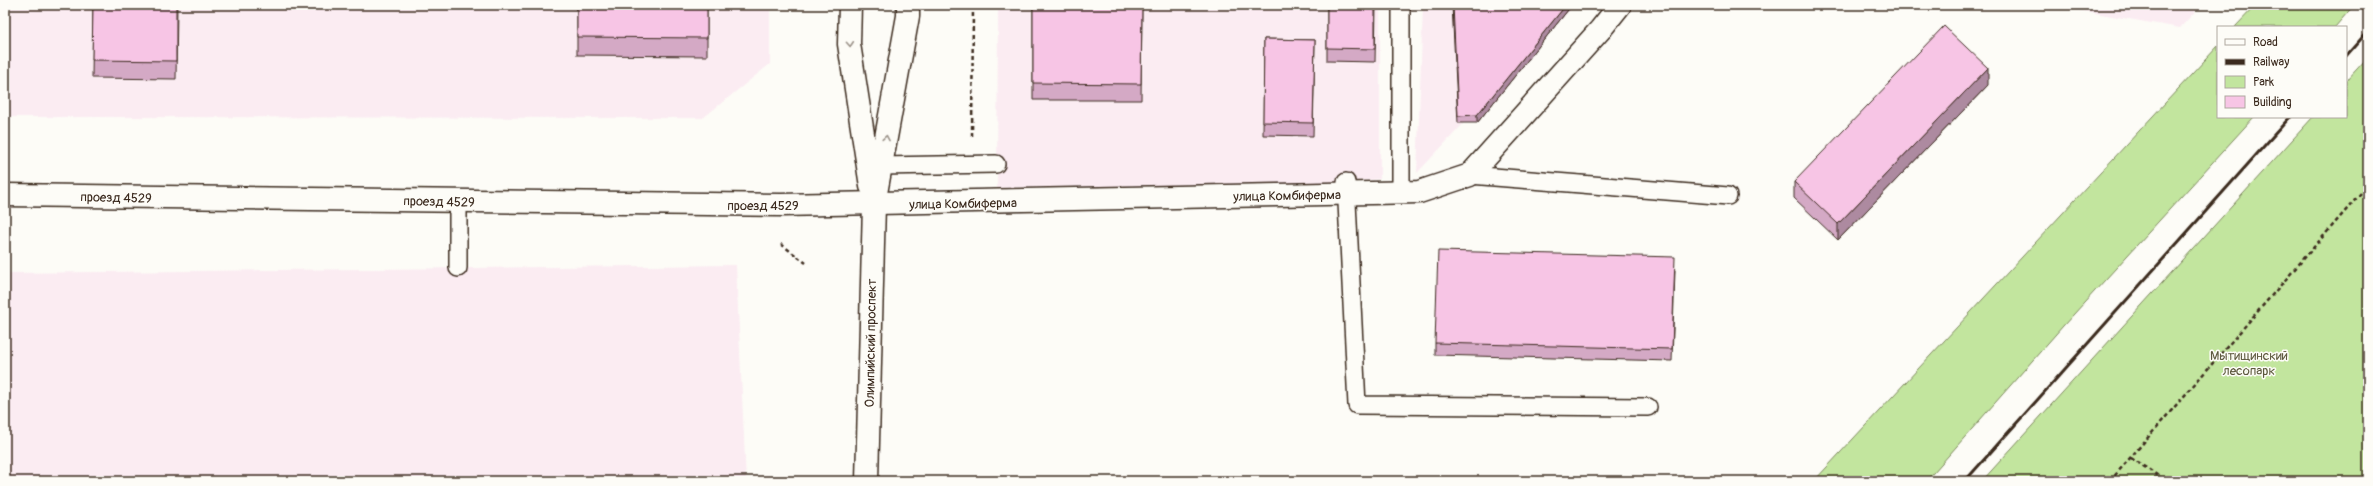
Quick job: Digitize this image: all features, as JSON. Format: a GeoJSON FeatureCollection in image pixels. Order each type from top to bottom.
{"type":"FeatureCollection","features":[{"type":"Feature","properties":{"kind":"street","name":"Олимпийский проспект"},"geometry":{"type":"LineString","coordinates":[[850,5],[849,44],[874,204]]}},
{"type":"Feature","properties":{"kind":"street","name":"Олимпийский проспект"},"geometry":{"type":"LineString","coordinates":[[867,481],[874,204],[908,16],[908,5]]}},
{"type":"Feature","properties":{"kind":"street","name":"улица Комбиферма"},"geometry":{"type":"LineString","coordinates":[[874,204],[1346,188],[1401,193],[1419,192],[1470,175],[1600,30],[1620,5]]}},
{"type":"Feature","properties":{"kind":"street","name":"проезд 4529"},"geometry":{"type":"LineString","coordinates":[[5,195],[781,205],[874,204]]}},
{"type":"Feature","properties":{"kind":"lane"},"geometry":{"type":"LineString","coordinates":[[1401,193],[1402,5]]}},
{"type":"Feature","properties":{"kind":"lane"},"geometry":{"type":"LineString","coordinates":[[881,166],[996,164]]}},
{"type":"Feature","properties":{"kind":"lane"},"geometry":{"type":"LineString","coordinates":[[1470,175],[1728,196]]}},
{"type":"Feature","properties":{"kind":"lane"},"geometry":{"type":"LineString","coordinates":[[1346,188],[1357,406],[1648,407]]}},
{"type":"Feature","properties":{"kind":"lane"},"geometry":{"type":"LineString","coordinates":[[458,201],[458,268]]}},
{"type":"Feature","properties":{"kind":"path"},"geometry":{"type":"LineString","coordinates":[[972,164],[973,5]]}},
{"type":"Feature","properties":{"kind":"path"},"geometry":{"type":"LineString","coordinates":[[2110,481],[2368,185]]}},
{"type":"Feature","properties":{"kind":"path"},"geometry":{"type":"LineString","coordinates":[[781,244],[806,263]]}},
{"type":"Feature","properties":{"kind":"path"},"geometry":{"type":"LineString","coordinates":[[2131,458],[2166,481]]}},
{"type":"Feature","properties":{"kind":"shaded area"},"geometry":{"type":"Polygon","coordinates":[[[5,5],[770,5],[770,64],[703,118],[5,117],[5,5]]]}},
{"type":"Feature","properties":{"kind":"shaded area"},"geometry":{"type":"Polygon","coordinates":[[[998,5],[1380,5],[1380,179],[1346,182],[997,188],[998,5]]]}},
{"type":"Feature","properties":{"kind":"shaded area"},"geometry":{"type":"Polygon","coordinates":[[[1423,5],[1575,5],[1417,173],[1423,5]]]}},
{"type":"Feature","properties":{"kind":"shaded area"},"geometry":{"type":"Polygon","coordinates":[[[2049,5],[2201,5],[2180,28],[2049,5]]]}},
{"type":"Feature","properties":{"kind":"shaded area"},"geometry":{"type":"Polygon","coordinates":[[[736,265],[746,481],[5,481],[5,273],[736,265]]]}},
{"type":"Feature","properties":{"kind":"green space"},"geometry":{"type":"Polygon","coordinates":[[[2256,5],[2354,5],[2336,26],[2236,26],[2256,5]]]}},
{"type":"Feature","properties":{"kind":"green space"},"geometry":{"type":"Polygon","coordinates":[[[2217,47],[2217,118],[2253,118],[2063,326],[1926,481],[1814,481],[2217,47]]]}},
{"type":"Feature","properties":{"kind":"green space","name":"Мытищинский лесопарк"},"geometry":{"type":"Polygon","coordinates":[[[2368,57],[2368,481],[1982,481],[2312,118],[2347,118],[2347,80],[2368,57]]]}},
{"type":"Feature","properties":{"kind":"building"},"geometry":{"type":"Polygon","coordinates":[[[93,5],[176,5],[176,61],[92,60],[93,5]]]}},
{"type":"Feature","properties":{"kind":"building"},"geometry":{"type":"Polygon","coordinates":[[[577,5],[707,5],[707,38],[577,37],[577,5]]]}},
{"type":"Feature","properties":{"kind":"building"},"geometry":{"type":"Polygon","coordinates":[[[1033,5],[1142,5],[1141,84],[1033,83],[1033,5]]]}},
{"type":"Feature","properties":{"kind":"building"},"geometry":{"type":"Polygon","coordinates":[[[1327,5],[1375,5],[1375,49],[1327,48],[1327,5]]]}},
{"type":"Feature","properties":{"kind":"building"},"geometry":{"type":"Polygon","coordinates":[[[1453,5],[1566,5],[1477,115],[1458,116],[1453,5]]]}},
{"type":"Feature","properties":{"kind":"building"},"geometry":{"type":"Polygon","coordinates":[[[1944,26],[1988,68],[1838,224],[1794,182],[1944,26]]]}},
{"type":"Feature","properties":{"kind":"building"},"geometry":{"type":"Polygon","coordinates":[[[1264,39],[1315,40],[1313,123],[1263,122],[1264,39]]]}},
{"type":"Feature","properties":{"kind":"building"},"geometry":{"type":"Polygon","coordinates":[[[1438,251],[1675,257],[1672,349],[1435,343],[1438,251]]]}},
{"type":"Feature","properties":{"kind":"railway"},"geometry":{"type":"LineString","coordinates":[[2347,55],[2368,31]]}},
{"type":"Feature","properties":{"kind":"railway"},"geometry":{"type":"LineString","coordinates":[[1965,481],[2289,118]]}}]}
